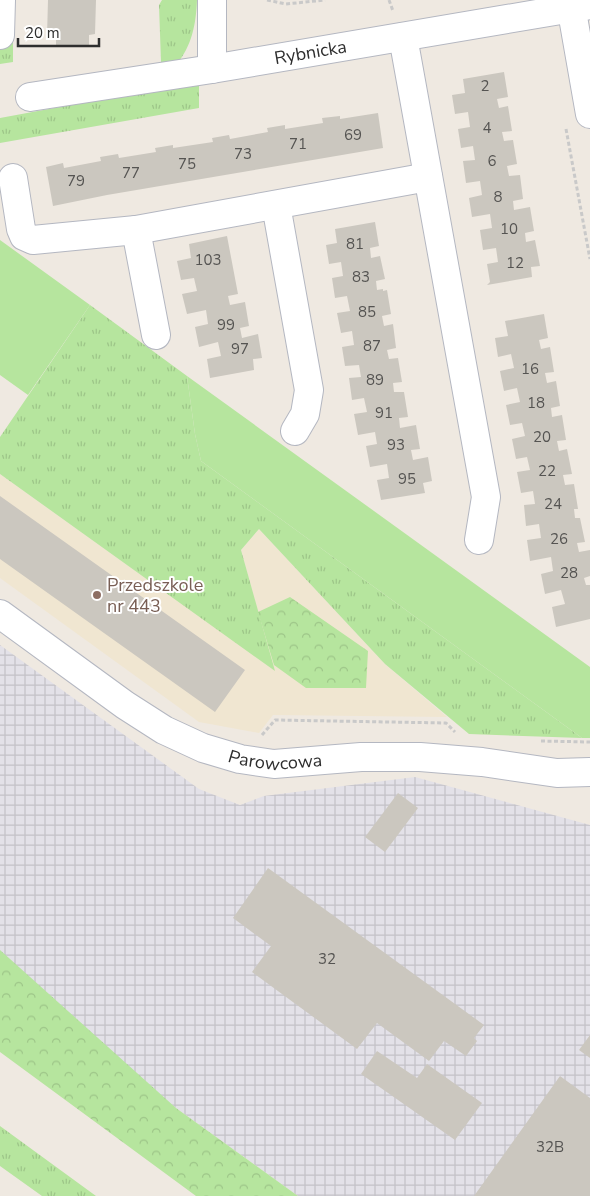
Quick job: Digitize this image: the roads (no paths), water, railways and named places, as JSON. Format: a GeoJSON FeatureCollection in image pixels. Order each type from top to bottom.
{"type":"FeatureCollection","features":[{"type":"Feature","properties":{"kind":"street"},"geometry":{"type":"LineString","coordinates":[[0,35],[1,0]]}},
{"type":"Feature","properties":{"kind":"street"},"geometry":{"type":"LineString","coordinates":[[212,0],[212,69]]}},
{"type":"Feature","properties":{"kind":"street"},"geometry":{"type":"LineString","coordinates":[[577,4],[590,114]]}},
{"type":"Feature","properties":{"kind":"street","name":"Rybnicka"},"geometry":{"type":"LineString","coordinates":[[30,98],[403,37],[577,4]]}},
{"type":"Feature","properties":{"kind":"street"},"geometry":{"type":"LineString","coordinates":[[403,37],[486,497],[478,540]]}},
{"type":"Feature","properties":{"kind":"street"},"geometry":{"type":"LineString","coordinates":[[13,178],[21,229],[24,236],[33,240],[136,230],[428,177]]}},
{"type":"Feature","properties":{"kind":"street"},"geometry":{"type":"LineString","coordinates":[[276,205],[309,390],[306,414],[295,431]]}},
{"type":"Feature","properties":{"kind":"street"},"geometry":{"type":"LineString","coordinates":[[136,230],[156,335]]}},
{"type":"Feature","properties":{"kind":"street","name":"Parowcowa"},"geometry":{"type":"LineString","coordinates":[[0,614],[125,705],[164,730],[203,748],[231,756],[274,764],[361,758],[420,757],[482,762],[557,773],[590,772]]}},
{"type":"Feature","properties":{"kind":"street"},"geometry":{"type":"LineString","coordinates":[[557,773],[590,787]]}},
{"type":"Feature","properties":{"kind":"place","name":"Przedszkole nr 443"},"geometry":{"type":"Point","coordinates":[97,595]}}]}
